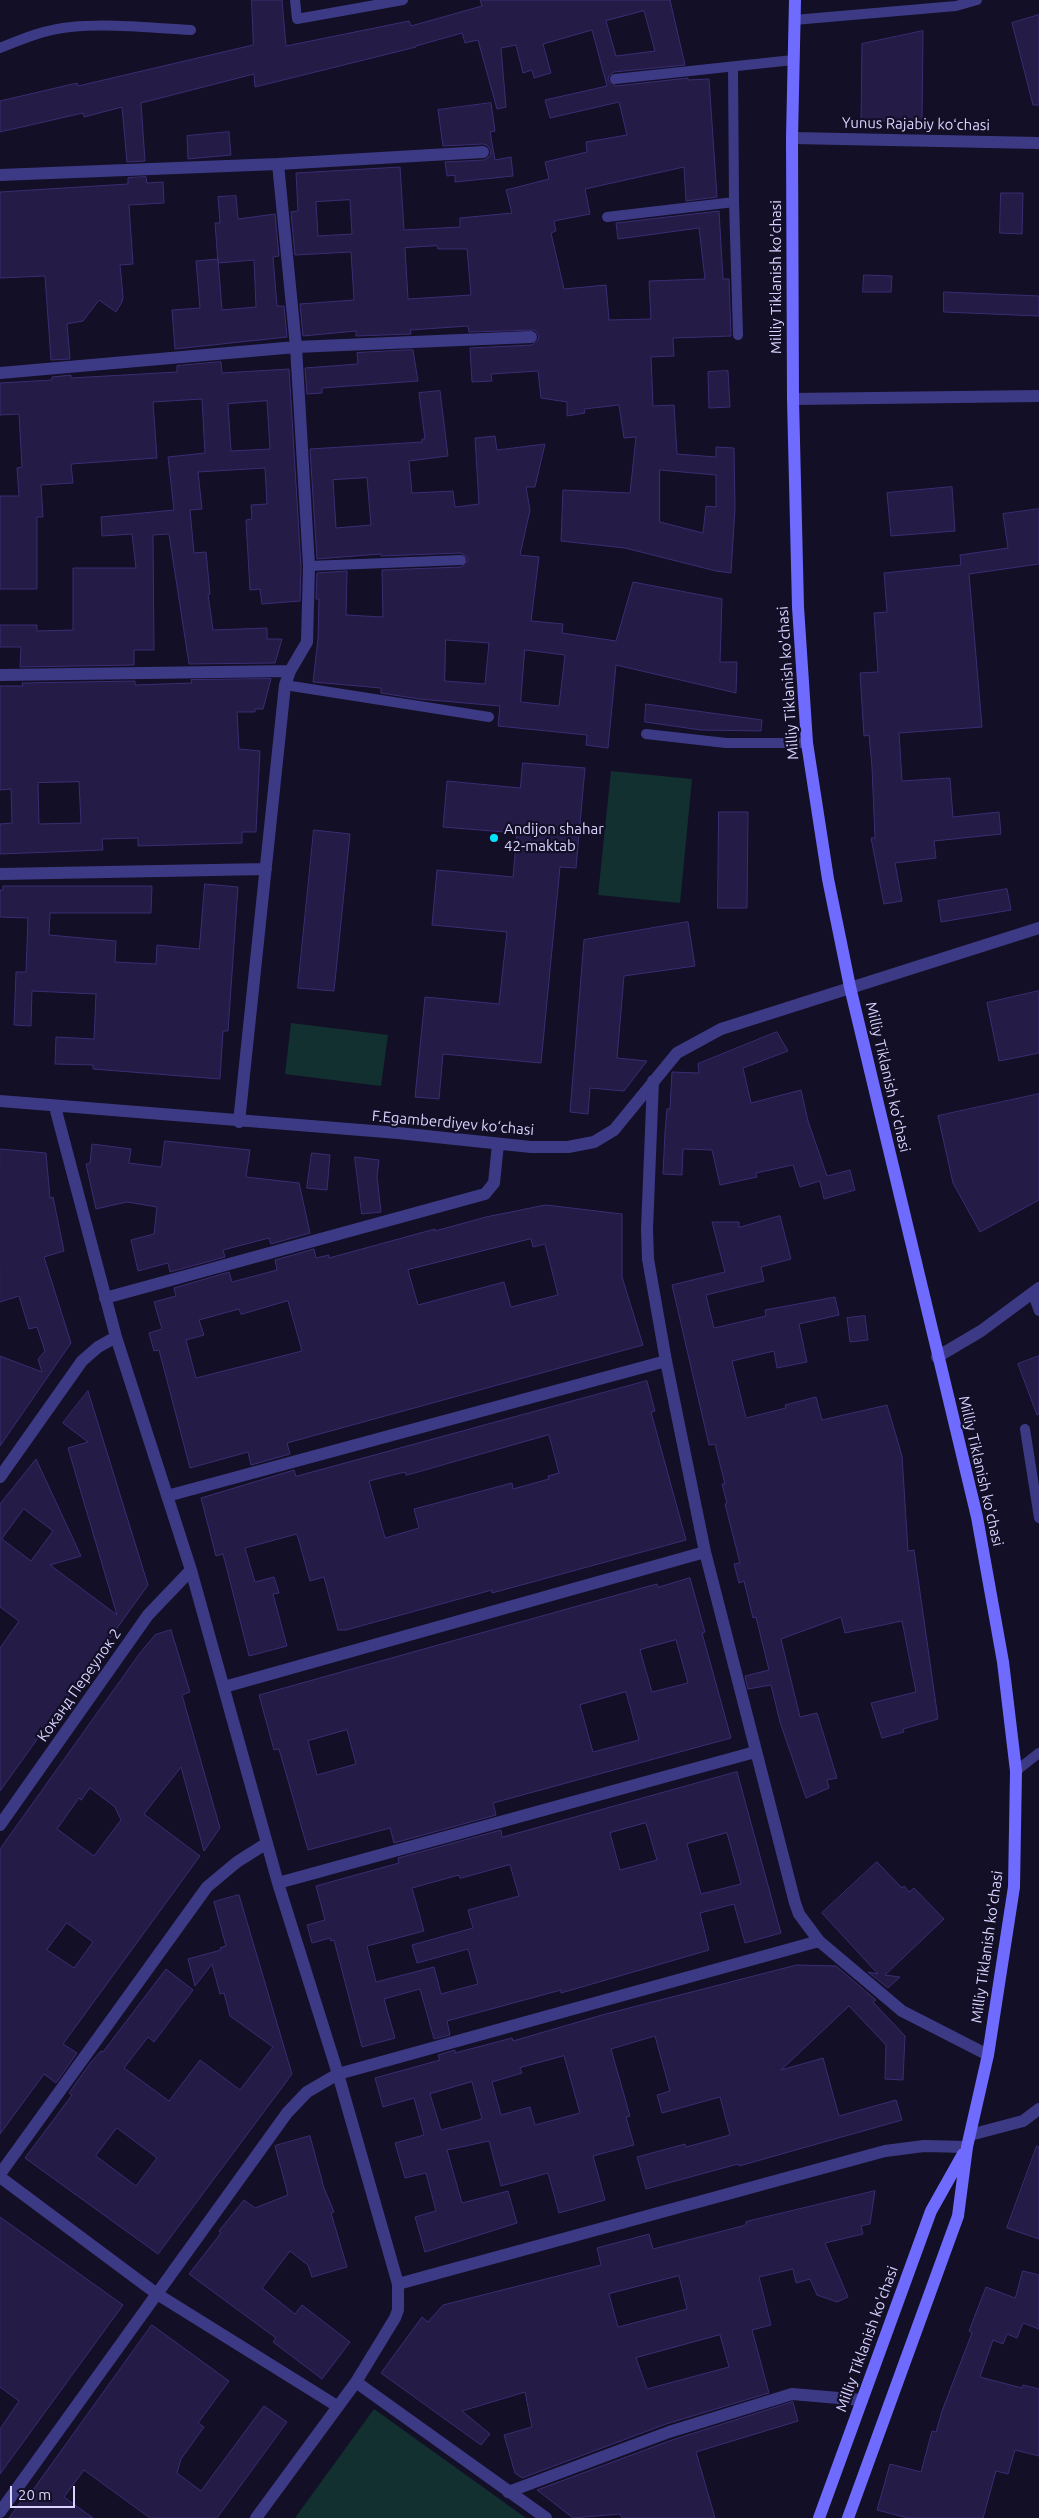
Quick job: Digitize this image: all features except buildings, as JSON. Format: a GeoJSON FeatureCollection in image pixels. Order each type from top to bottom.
{"type":"FeatureCollection","features":[{"type":"Feature","properties":{"kind":"main road","name":"Milliy Tiklanish ko'chasi"},"geometry":{"type":"LineString","coordinates":[[795,0],[792,138],[793,399],[798,607],[807,743],[828,879],[850,987],[937,1357],[977,1516],[1003,1662],[1016,1771],[1014,1887],[988,2055],[968,2141],[958,2216],[848,2518]]}},
{"type":"Feature","properties":{"kind":"main road","name":"Milliy Tiklanish ko'chasi"},"geometry":{"type":"LineString","coordinates":[[819,2518],[931,2211],[968,2141]]}},
{"type":"Feature","properties":{"kind":"street","name":"Yunus Rajabiy koʻchasi"},"geometry":{"type":"LineString","coordinates":[[792,138],[1039,142]]}},
{"type":"Feature","properties":{"kind":"street"},"geometry":{"type":"LineString","coordinates":[[0,175],[278,164],[483,152]]}},
{"type":"Feature","properties":{"kind":"street"},"geometry":{"type":"LineString","coordinates":[[239,1122],[285,685],[290,670],[307,642],[309,566],[296,347],[278,164]]}},
{"type":"Feature","properties":{"kind":"street"},"geometry":{"type":"LineString","coordinates":[[0,373],[296,347],[530,338]]}},
{"type":"Feature","properties":{"kind":"street"},"geometry":{"type":"LineString","coordinates":[[793,399],[1039,396]]}},
{"type":"Feature","properties":{"kind":"street"},"geometry":{"type":"LineString","coordinates":[[0,675],[290,670]]}},
{"type":"Feature","properties":{"kind":"street"},"geometry":{"type":"LineString","coordinates":[[0,874],[266,869]]}},
{"type":"Feature","properties":{"kind":"street","name":"F.Egamberdiyev kо‘chasi"},"geometry":{"type":"LineString","coordinates":[[0,1101],[239,1122],[398,1133],[498,1144],[568,1147],[594,1142],[614,1130],[677,1053],[721,1029],[1039,928]]}},
{"type":"Feature","properties":{"kind":"street"},"geometry":{"type":"LineString","coordinates":[[653,1081],[647,1220],[648,1259],[666,1361],[705,1552],[795,1903],[799,1914],[818,1941],[902,2011],[988,2055]]}},
{"type":"Feature","properties":{"kind":"street"},"geometry":{"type":"LineString","coordinates":[[54,1107],[116,1337],[191,1570],[278,1883],[338,2074],[398,2284],[398,2310],[395,2318],[356,2382],[256,2518]]}},
{"type":"Feature","properties":{"kind":"street"},"geometry":{"type":"LineString","coordinates":[[105,1298],[484,1194],[494,1183],[498,1144]]}},
{"type":"Feature","properties":{"kind":"street"},"geometry":{"type":"LineString","coordinates":[[937,1357],[981,1331],[1036,1292]]}},
{"type":"Feature","properties":{"kind":"street"},"geometry":{"type":"LineString","coordinates":[[0,1477],[82,1361],[98,1347],[116,1337]]}},
{"type":"Feature","properties":{"kind":"street"},"geometry":{"type":"LineString","coordinates":[[167,1496],[666,1361]]}},
{"type":"Feature","properties":{"kind":"street"},"geometry":{"type":"LineString","coordinates":[[224,1687],[705,1552]]}},
{"type":"Feature","properties":{"kind":"street","name":"Коканд Πереулок 2"},"geometry":{"type":"LineString","coordinates":[[0,1825],[148,1615],[191,1570]]}},
{"type":"Feature","properties":{"kind":"street"},"geometry":{"type":"LineString","coordinates":[[278,1883],[755,1752]]}},
{"type":"Feature","properties":{"kind":"street"},"geometry":{"type":"LineString","coordinates":[[267,1843],[237,1862],[208,1887],[0,2175],[157,2294],[337,2406]]}},
{"type":"Feature","properties":{"kind":"street"},"geometry":{"type":"LineString","coordinates":[[0,2512],[287,2113],[307,2092],[338,2074],[818,1941]]}},
{"type":"Feature","properties":{"kind":"street"},"geometry":{"type":"LineString","coordinates":[[398,2284],[885,2151],[968,2141],[1023,2121],[1039,2109]]}},
{"type":"Feature","properties":{"kind":"street"},"geometry":{"type":"LineString","coordinates":[[356,2382],[546,2518]]}},
{"type":"Feature","properties":{"kind":"street"},"geometry":{"type":"LineString","coordinates":[[508,2492],[669,2432],[792,2394],[862,2400]]}},
{"type":"Feature","properties":{"kind":"lane"},"geometry":{"type":"LineString","coordinates":[[295,0],[297,19],[403,0]]}},
{"type":"Feature","properties":{"kind":"lane"},"geometry":{"type":"LineString","coordinates":[[794,20],[956,6],[977,0]]}},
{"type":"Feature","properties":{"kind":"lane"},"geometry":{"type":"LineString","coordinates":[[0,48],[21,39],[70,27],[105,26],[191,30]]}},
{"type":"Feature","properties":{"kind":"lane"},"geometry":{"type":"LineString","coordinates":[[615,79],[793,60]]}},
{"type":"Feature","properties":{"kind":"lane"},"geometry":{"type":"LineString","coordinates":[[733,67],[734,202],[738,335]]}},
{"type":"Feature","properties":{"kind":"lane"},"geometry":{"type":"LineString","coordinates":[[607,217],[734,202]]}},
{"type":"Feature","properties":{"kind":"lane"},"geometry":{"type":"LineString","coordinates":[[309,566],[461,560]]}},
{"type":"Feature","properties":{"kind":"lane"},"geometry":{"type":"LineString","coordinates":[[285,685],[489,717]]}},
{"type":"Feature","properties":{"kind":"lane"},"geometry":{"type":"LineString","coordinates":[[646,734],[726,742],[807,743]]}},
{"type":"Feature","properties":{"kind":"lane"},"geometry":{"type":"LineString","coordinates":[[1036,1292],[1039,1312]]}},
{"type":"Feature","properties":{"kind":"lane"},"geometry":{"type":"LineString","coordinates":[[1025,1430],[1039,1518]]}},
{"type":"Feature","properties":{"kind":"lane"},"geometry":{"type":"LineString","coordinates":[[1016,1771],[1039,1753]]}},
{"type":"Feature","properties":{"kind":"green space"},"geometry":{"type":"Polygon","coordinates":[[[611,771],[692,779],[680,903],[598,895],[611,771]]]}},
{"type":"Feature","properties":{"kind":"green space"},"geometry":{"type":"Polygon","coordinates":[[[291,1023],[388,1035],[381,1086],[285,1074],[291,1023]]]}},
{"type":"Feature","properties":{"kind":"green space"},"geometry":{"type":"Polygon","coordinates":[[[374,2409],[526,2518],[295,2518],[374,2409]]]}},
{"type":"Feature","properties":{"kind":"place","name":"Andijon shahar 42-maktab"},"geometry":{"type":"Point","coordinates":[494,838]}}]}
